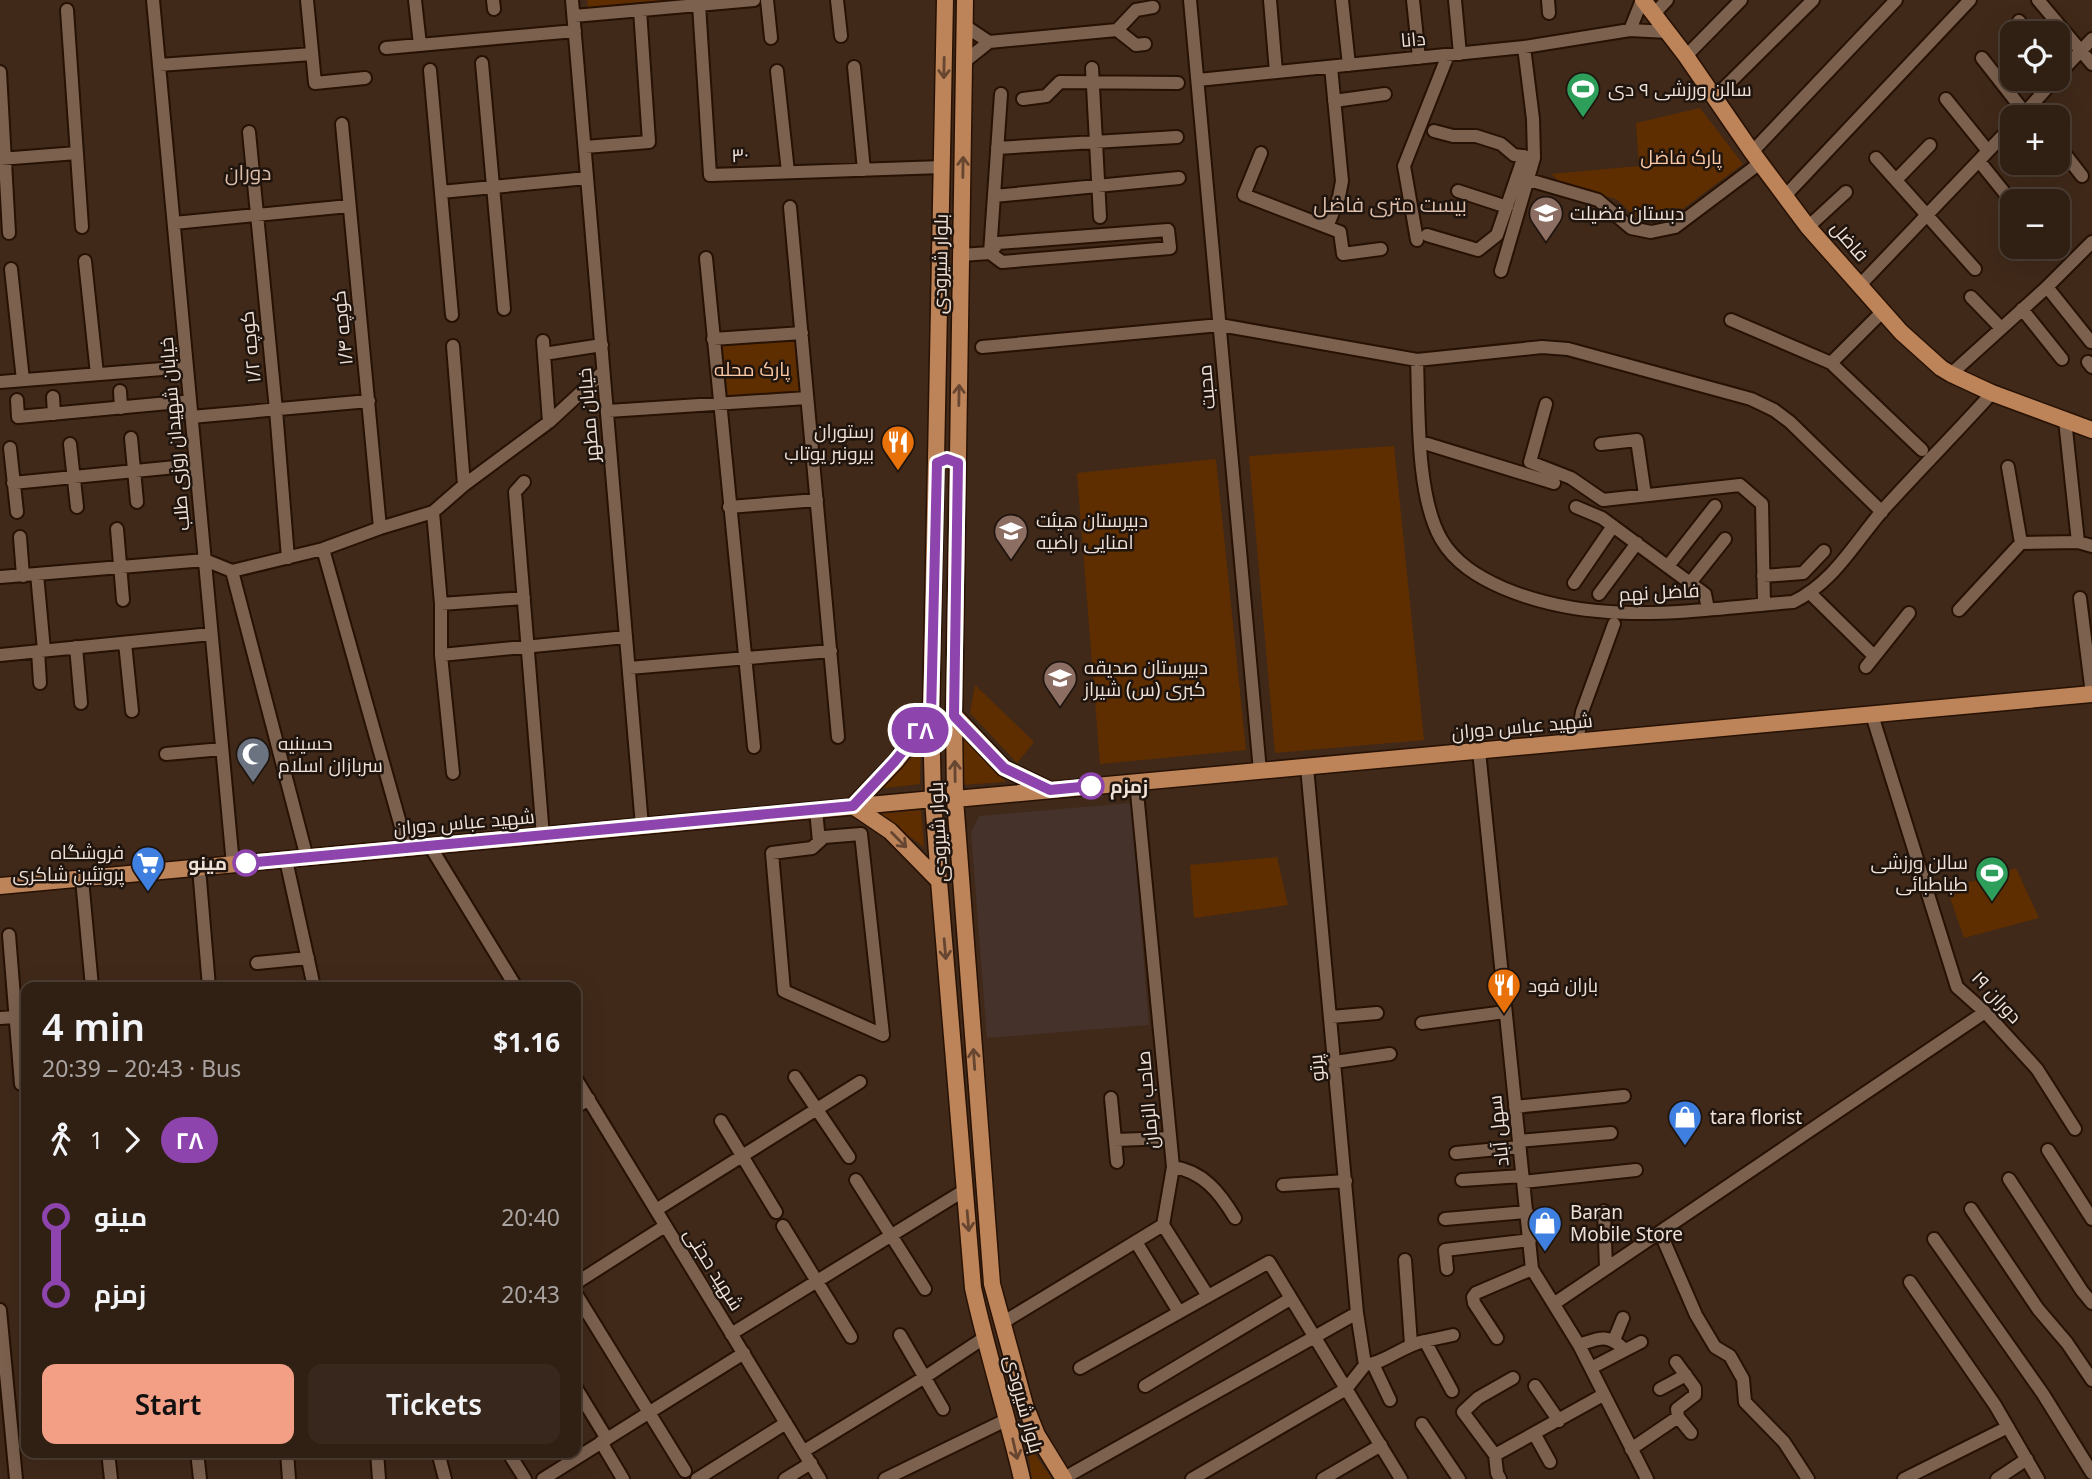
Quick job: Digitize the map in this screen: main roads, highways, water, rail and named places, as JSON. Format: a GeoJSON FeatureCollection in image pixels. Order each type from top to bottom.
{"type":"FeatureCollection","features":[{"type":"Feature","properties":{"kind":"main road","name":"بلوار شیرودی"},"geometry":{"type":"LineString","coordinates":[[945,0],[931,716],[933,799],[973,1288],[1022,1479]]}},
{"type":"Feature","properties":{"kind":"main road","name":"بلوار شیرودی"},"geometry":{"type":"LineString","coordinates":[[965,0],[955,799],[992,1284],[1029,1415],[1037,1435],[1064,1478]]}},
{"type":"Feature","properties":{"kind":"main road","name":"فاضل"},"geometry":{"type":"LineString","coordinates":[[1642,0],[1686,56],[1756,158],[1808,227],[1911,341],[1951,374],[1992,393],[2092,430]]}},
{"type":"Feature","properties":{"kind":"main road"},"geometry":{"type":"LineString","coordinates":[[937,445],[948,448],[959,444]]}},
{"type":"Feature","properties":{"kind":"main road"},"geometry":{"type":"LineString","coordinates":[[937,463],[947,459],[958,463]]}},
{"type":"Feature","properties":{"kind":"main road","name":"شهید عباس دوران"},"geometry":{"type":"LineString","coordinates":[[955,799],[2092,694]]}},
{"type":"Feature","properties":{"kind":"main road"},"geometry":{"type":"LineString","coordinates":[[931,716],[895,761],[853,806],[890,831],[939,881]]}},
{"type":"Feature","properties":{"kind":"main road"},"geometry":{"type":"LineString","coordinates":[[954,716],[1004,768],[1050,790]]}},
{"type":"Feature","properties":{"kind":"main road"},"geometry":{"type":"LineString","coordinates":[[957,826],[968,808],[985,796]]}},
{"type":"Feature","properties":{"kind":"main road","name":"شهید عباس دوران"},"geometry":{"type":"LineString","coordinates":[[0,886],[933,799]]}},
{"type":"Feature","properties":{"kind":"main road"},"geometry":{"type":"LineString","coordinates":[[960,1128],[979,1127]]}},
{"type":"Feature","properties":{"kind":"place","name":"سالن ورزشی ۹ دی"},"geometry":{"type":"Point","coordinates":[1583,119]}},
{"type":"Feature","properties":{"kind":"place","name":"دبستان فضیلت"},"geometry":{"type":"Point","coordinates":[1546,243]}},
{"type":"Feature","properties":{"kind":"place","name":"رستوران بیرونبر یوتاب"},"geometry":{"type":"Point","coordinates":[898,472]}},
{"type":"Feature","properties":{"kind":"place","name":"دبیرستان هیئت امنایی راضیه"},"geometry":{"type":"Point","coordinates":[1011,561]}},
{"type":"Feature","properties":{"kind":"place","name":"دبیرستان صدیقه کبری (س) شیراز"},"geometry":{"type":"Point","coordinates":[1060,708]}},
{"type":"Feature","properties":{"kind":"place","name":"حسینیه سربازان اسلام"},"geometry":{"type":"Point","coordinates":[253,784]}},
{"type":"Feature","properties":{"kind":"place","name":"زمزم"},"geometry":{"type":"Point","coordinates":[1091,786]}},
{"type":"Feature","properties":{"kind":"place","name":"مینو"},"geometry":{"type":"Point","coordinates":[246,863]}},
{"type":"Feature","properties":{"kind":"place","name":"فروشگاه پروتئین شاکری"},"geometry":{"type":"Point","coordinates":[148,893]}},
{"type":"Feature","properties":{"kind":"place","name":"سالن ورزشی طباطبائی"},"geometry":{"type":"Point","coordinates":[1992,903]}},
{"type":"Feature","properties":{"kind":"place","name":"باران فود"},"geometry":{"type":"Point","coordinates":[1504,1015]}},
{"type":"Feature","properties":{"kind":"place","name":"tara florist"},"geometry":{"type":"Point","coordinates":[1685,1147]}},
{"type":"Feature","properties":{"kind":"place","name":"Baran Mobile Store"},"geometry":{"type":"Point","coordinates":[1545,1253]}},
{"type":"Feature","properties":{"kind":"district","name":"دوران"},"geometry":{"type":"Point","coordinates":[248,172]}},
{"type":"Feature","properties":{"kind":"district","name":"بیست متری فاضل"},"geometry":{"type":"Point","coordinates":[1390,204]}},
{"type":"Feature","properties":{"kind":"park label","name":"پارک فاضل"},"geometry":{"type":"Point","coordinates":[1681,157]}},
{"type":"Feature","properties":{"kind":"park label","name":"پارک محله"},"geometry":{"type":"Point","coordinates":[752,369]}}]}
